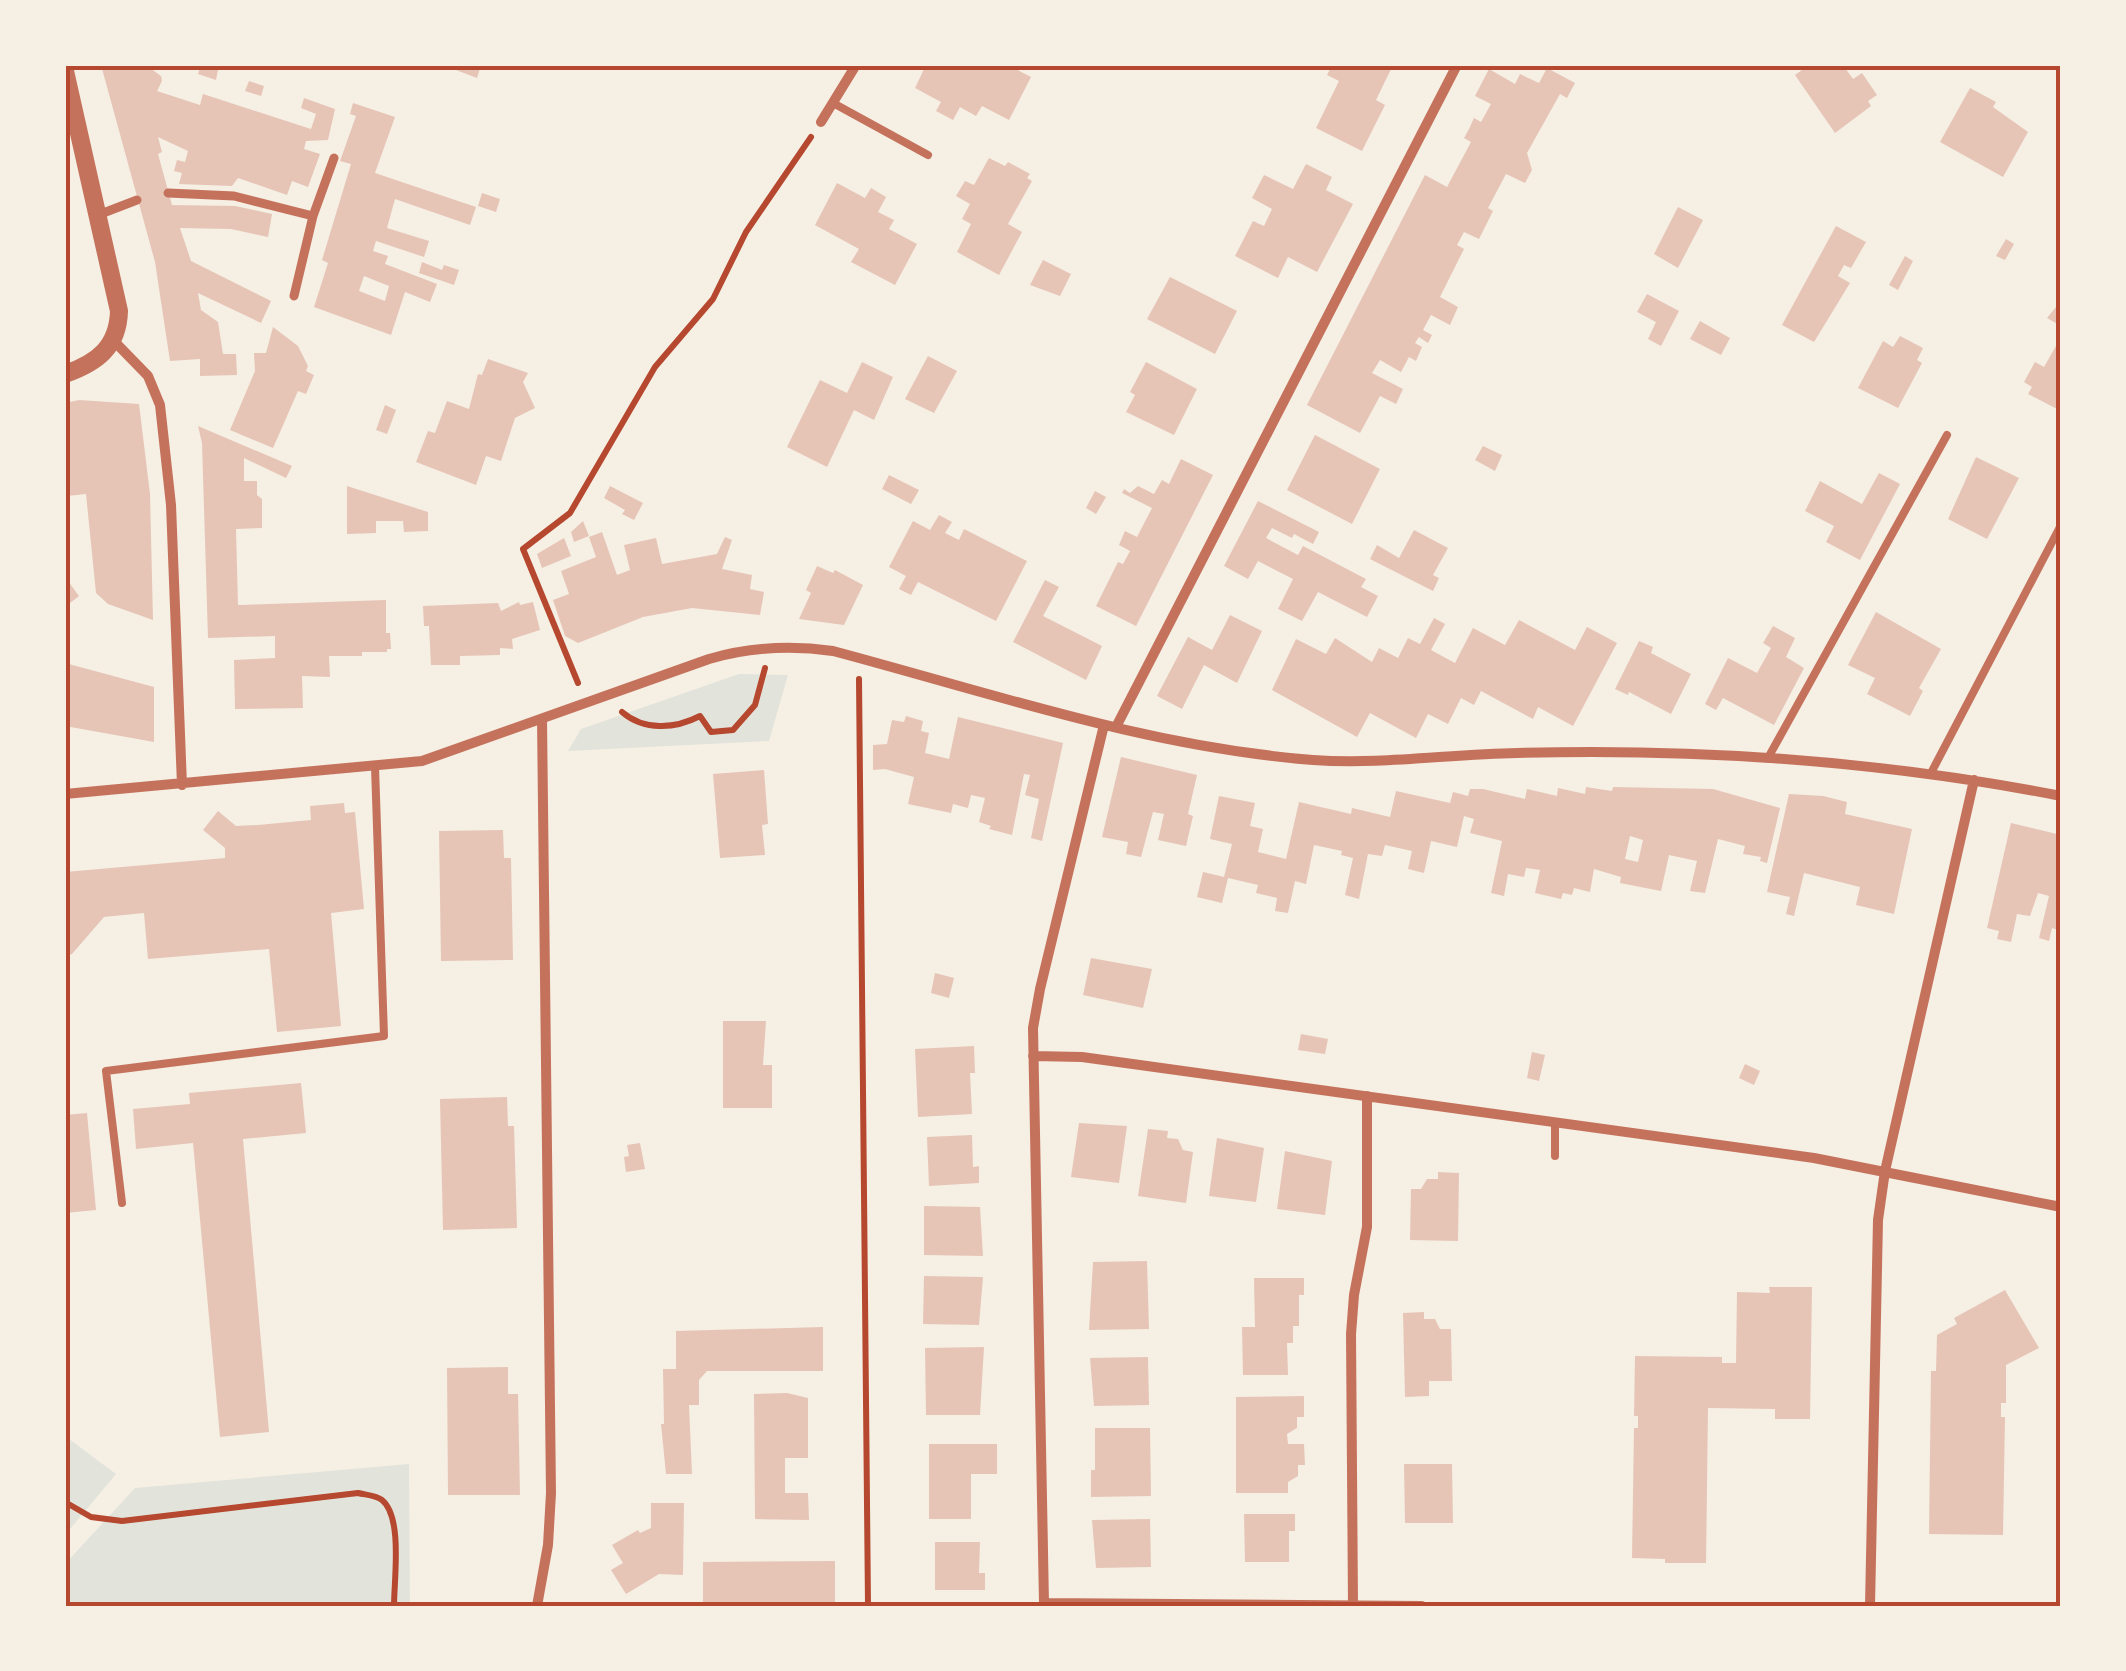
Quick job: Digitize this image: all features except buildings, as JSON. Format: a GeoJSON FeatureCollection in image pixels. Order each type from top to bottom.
{"type":"FeatureCollection","features":[{"type":"Feature","properties":{"kind":"street"},"geometry":{"type":"LineString","coordinates":[[821,122],[856,65]]}},
{"type":"Feature","properties":{"kind":"street"},"geometry":{"type":"LineString","coordinates":[[1422,1606],[1044,1603],[1033,1028],[1110,726],[1457,65]]}},
{"type":"Feature","properties":{"kind":"street"},"geometry":{"type":"LineString","coordinates":[[65,71],[120,312],[114,341],[92,362],[65,374]]}},
{"type":"Feature","properties":{"kind":"street"},"geometry":{"type":"LineString","coordinates":[[294,296],[313,216],[334,158]]}},
{"type":"Feature","properties":{"kind":"street"},"geometry":{"type":"LineString","coordinates":[[168,193],[234,196],[313,216]]}},
{"type":"Feature","properties":{"kind":"street"},"geometry":{"type":"LineString","coordinates":[[98,215],[137,200]]}},
{"type":"Feature","properties":{"kind":"street"},"geometry":{"type":"LineString","coordinates":[[114,341],[148,376],[160,406],[170,506],[182,784]]}},
{"type":"Feature","properties":{"kind":"street"},"geometry":{"type":"LineString","coordinates":[[65,794],[375,767],[446,754],[720,655],[770,647],[812,648],[858,658],[1110,726],[1243,752],[1320,760],[1518,753],[1708,754],[1930,772],[2061,796]]}},
{"type":"Feature","properties":{"kind":"street"},"geometry":{"type":"LineString","coordinates":[[538,1606],[548,1545],[550,1494],[542,719]]}},
{"type":"Feature","properties":{"kind":"street"},"geometry":{"type":"LineString","coordinates":[[1870,1606],[1876,1244],[1885,1171],[1974,780]]}},
{"type":"Feature","properties":{"kind":"street"},"geometry":{"type":"LineString","coordinates":[[1033,1056],[1082,1057],[1885,1171],[2061,1207]]}},
{"type":"Feature","properties":{"kind":"street"},"geometry":{"type":"LineString","coordinates":[[1353,1605],[1351,1334],[1367,1227],[1368,1096]]}},
{"type":"Feature","properties":{"kind":"lane"},"geometry":{"type":"LineString","coordinates":[[832,104],[928,156]]}},
{"type":"Feature","properties":{"kind":"lane"},"geometry":{"type":"LineString","coordinates":[[1768,758],[1947,434]]}},
{"type":"Feature","properties":{"kind":"lane"},"geometry":{"type":"LineString","coordinates":[[1930,772],[2061,525]]}},
{"type":"Feature","properties":{"kind":"lane"},"geometry":{"type":"LineString","coordinates":[[122,1203],[106,1071],[384,1036],[375,767]]}},
{"type":"Feature","properties":{"kind":"lane"},"geometry":{"type":"LineString","coordinates":[[1555,1123],[1555,1156]]}},
{"type":"Feature","properties":{"kind":"path"},"geometry":{"type":"LineString","coordinates":[[586,703],[523,549],[570,513],[655,367],[713,299],[746,232],[821,122]]}},
{"type":"Feature","properties":{"kind":"path"},"geometry":{"type":"LineString","coordinates":[[603,696],[634,723],[680,726],[700,716],[711,732],[733,730],[756,705],[770,647]]}},
{"type":"Feature","properties":{"kind":"path"},"geometry":{"type":"LineString","coordinates":[[858,658],[868,1606]]}},
{"type":"Feature","properties":{"kind":"path"},"geometry":{"type":"LineString","coordinates":[[65,1502],[91,1516],[122,1520],[358,1493],[374,1496],[385,1502],[394,1522],[394,1606]]}},
{"type":"Feature","properties":{"kind":"shaded area"},"geometry":{"type":"Polygon","coordinates":[[[739,674],[788,675],[769,741],[568,751],[581,729],[739,674]]]}},
{"type":"Feature","properties":{"kind":"shaded area"},"geometry":{"type":"Polygon","coordinates":[[[65,1436],[116,1474],[65,1535],[65,1436]]]}},
{"type":"Feature","properties":{"kind":"shaded area"},"geometry":{"type":"Polygon","coordinates":[[[409,1464],[410,1606],[65,1606],[65,1564],[135,1488],[409,1464]]]}}]}
